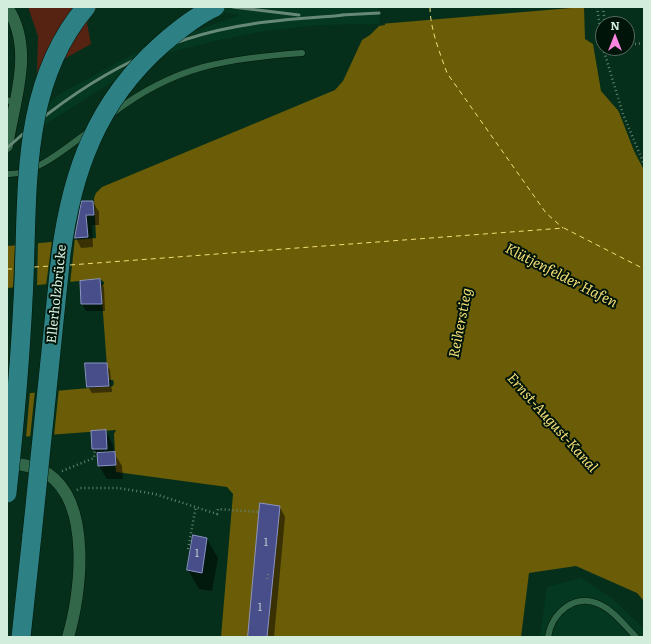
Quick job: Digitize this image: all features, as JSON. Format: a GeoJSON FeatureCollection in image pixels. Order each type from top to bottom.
{"type":"FeatureCollection","features":[{"type":"Feature","properties":{"kind":"main road"},"geometry":{"type":"LineString","coordinates":[[7,493],[19,372],[28,185],[34,122],[39,97],[53,58],[68,30],[86,7]]}},
{"type":"Feature","properties":{"kind":"main road","name":"Ellerholzbrücke"},"geometry":{"type":"LineString","coordinates":[[21,637],[62,247],[69,204],[79,167],[103,115],[113,98],[136,69],[168,39],[194,19],[215,7]]}},
{"type":"Feature","properties":{"kind":"street"},"geometry":{"type":"LineString","coordinates":[[7,7],[17,25],[21,43],[20,74],[11,101],[7,146]]}},
{"type":"Feature","properties":{"kind":"street"},"geometry":{"type":"LineString","coordinates":[[7,463],[27,466],[43,471],[56,481],[67,498],[78,534],[80,564],[80,584],[68,637]]}},
{"type":"Feature","properties":{"kind":"lane"},"geometry":{"type":"LineString","coordinates":[[7,174],[24,172],[49,159],[130,100],[157,84],[182,73],[216,63],[252,57],[302,53]]}},
{"type":"Feature","properties":{"kind":"lane"},"geometry":{"type":"LineString","coordinates":[[548,637],[554,619],[563,609],[575,603],[586,601],[599,604],[610,611],[636,637]]}},
{"type":"Feature","properties":{"kind":"path"},"geometry":{"type":"LineString","coordinates":[[605,56],[623,114],[644,164]]}},
{"type":"Feature","properties":{"kind":"path"},"geometry":{"type":"LineString","coordinates":[[56,481],[63,471],[94,458],[95,449]]}},
{"type":"Feature","properties":{"kind":"path"},"geometry":{"type":"LineString","coordinates":[[67,498],[80,488],[118,488],[155,494],[217,514],[218,509],[259,512]]}},
{"type":"Feature","properties":{"kind":"path"},"geometry":{"type":"LineString","coordinates":[[188,549],[196,506]]}},
{"type":"Feature","properties":{"kind":"path"},"geometry":{"type":"LineString","coordinates":[[267,579],[268,574]]}},
{"type":"Feature","properties":{"kind":"shaded area"},"geometry":{"type":"Polygon","coordinates":[[[28,7],[97,7],[87,23],[91,44],[37,74],[38,36],[28,7]]]}},
{"type":"Feature","properties":{"kind":"shaded area"},"geometry":{"type":"Polygon","coordinates":[[[195,7],[378,7],[380,24],[319,25],[266,31],[219,40],[172,52],[125,74],[36,130],[27,118],[61,93],[141,50],[240,15],[195,7]]]}},
{"type":"Feature","properties":{"kind":"shaded area"},"geometry":{"type":"Polygon","coordinates":[[[581,578],[612,598],[644,629],[644,637],[540,637],[547,587],[581,578]]]}},
{"type":"Feature","properties":{"kind":"water"},"geometry":{"type":"Polygon","coordinates":[[[384,7],[584,7],[585,39],[593,44],[601,91],[644,140],[644,601],[637,593],[576,566],[529,573],[521,637],[221,637],[233,494],[227,487],[116,472],[114,434],[116,430],[7,438],[7,395],[113,386],[114,383],[113,380],[108,380],[101,286],[104,282],[100,279],[7,288],[7,246],[96,238],[94,198],[96,193],[102,187],[335,90],[343,81],[362,40],[370,35],[379,26],[385,25],[384,7]]]}},
{"type":"Feature","properties":{"kind":"pier"},"geometry":{"type":"Polygon","coordinates":[[[382,7],[583,7],[380,24],[383,23],[382,7]]]}},
{"type":"Feature","properties":{"kind":"pier"},"geometry":{"type":"Polygon","coordinates":[[[617,107],[644,137],[644,170],[634,151],[617,107]]]}},
{"type":"Feature","properties":{"kind":"pier"},"geometry":{"type":"Polygon","coordinates":[[[75,238],[70,284],[46,286],[52,240],[75,238]]]}},
{"type":"Feature","properties":{"kind":"pier"},"geometry":{"type":"Polygon","coordinates":[[[38,241],[37,287],[13,289],[15,243],[38,241]]]}},
{"type":"Feature","properties":{"kind":"pier"},"geometry":{"type":"Polygon","coordinates":[[[59,388],[54,436],[30,438],[35,390],[59,388]]]}},
{"type":"Feature","properties":{"kind":"pier"},"geometry":{"type":"Polygon","coordinates":[[[30,391],[26,438],[7,440],[7,393],[30,391]]]}},
{"type":"Feature","properties":{"kind":"building"},"geometry":{"type":"Polygon","coordinates":[[[82,201],[93,201],[94,215],[86,215],[88,237],[75,238],[82,201]]]}},
{"type":"Feature","properties":{"kind":"building"},"geometry":{"type":"Polygon","coordinates":[[[100,279],[102,304],[81,304],[80,281],[100,279]]]}},
{"type":"Feature","properties":{"kind":"building"},"geometry":{"type":"Polygon","coordinates":[[[85,363],[107,363],[109,386],[87,387],[85,363]]]}},
{"type":"Feature","properties":{"kind":"building"},"geometry":{"type":"Polygon","coordinates":[[[106,430],[107,449],[92,449],[91,431],[106,430]]]}},
{"type":"Feature","properties":{"kind":"building"},"geometry":{"type":"Polygon","coordinates":[[[115,452],[116,465],[98,466],[97,453],[115,452]]]}},
{"type":"Feature","properties":{"kind":"building"},"geometry":{"type":"Polygon","coordinates":[[[260,503],[280,506],[267,637],[248,637],[260,503]]]}},
{"type":"Feature","properties":{"kind":"building"},"geometry":{"type":"Polygon","coordinates":[[[193,535],[207,538],[202,573],[187,570],[193,535]]]}},
{"type":"Feature","properties":{"kind":"ferry route"},"geometry":{"type":"LineString","coordinates":[[430,7],[430,15],[434,32],[447,73],[546,213],[563,228]]}},
{"type":"Feature","properties":{"kind":"ferry route"},"geometry":{"type":"LineString","coordinates":[[70,265],[564,228],[644,269]]}},
{"type":"Feature","properties":{"kind":"ferry route"},"geometry":{"type":"LineString","coordinates":[[34,267],[51,266]]}},
{"type":"Feature","properties":{"kind":"ferry route"},"geometry":{"type":"LineString","coordinates":[[7,269],[15,269]]}},
{"type":"Feature","properties":{"kind":"railway"},"geometry":{"type":"LineString","coordinates":[[233,7],[299,15]]}},
{"type":"Feature","properties":{"kind":"railway"},"geometry":{"type":"LineString","coordinates":[[341,15],[379,13]]}},
{"type":"Feature","properties":{"kind":"railway"},"geometry":{"type":"LineString","coordinates":[[7,148],[34,125],[90,84],[120,67],[183,40],[217,31],[264,22],[345,15]]}},
{"type":"Feature","properties":{"kind":"water label","name":"Klütjenfelder Hafen"},"geometry":{"type":"Point","coordinates":[561,276]}},
{"type":"Feature","properties":{"kind":"water label","name":"Reiherstieg"},"geometry":{"type":"Point","coordinates":[461,323]}},
{"type":"Feature","properties":{"kind":"water label","name":"Ernst-August-Kanal"},"geometry":{"type":"Point","coordinates":[552,423]}}]}
